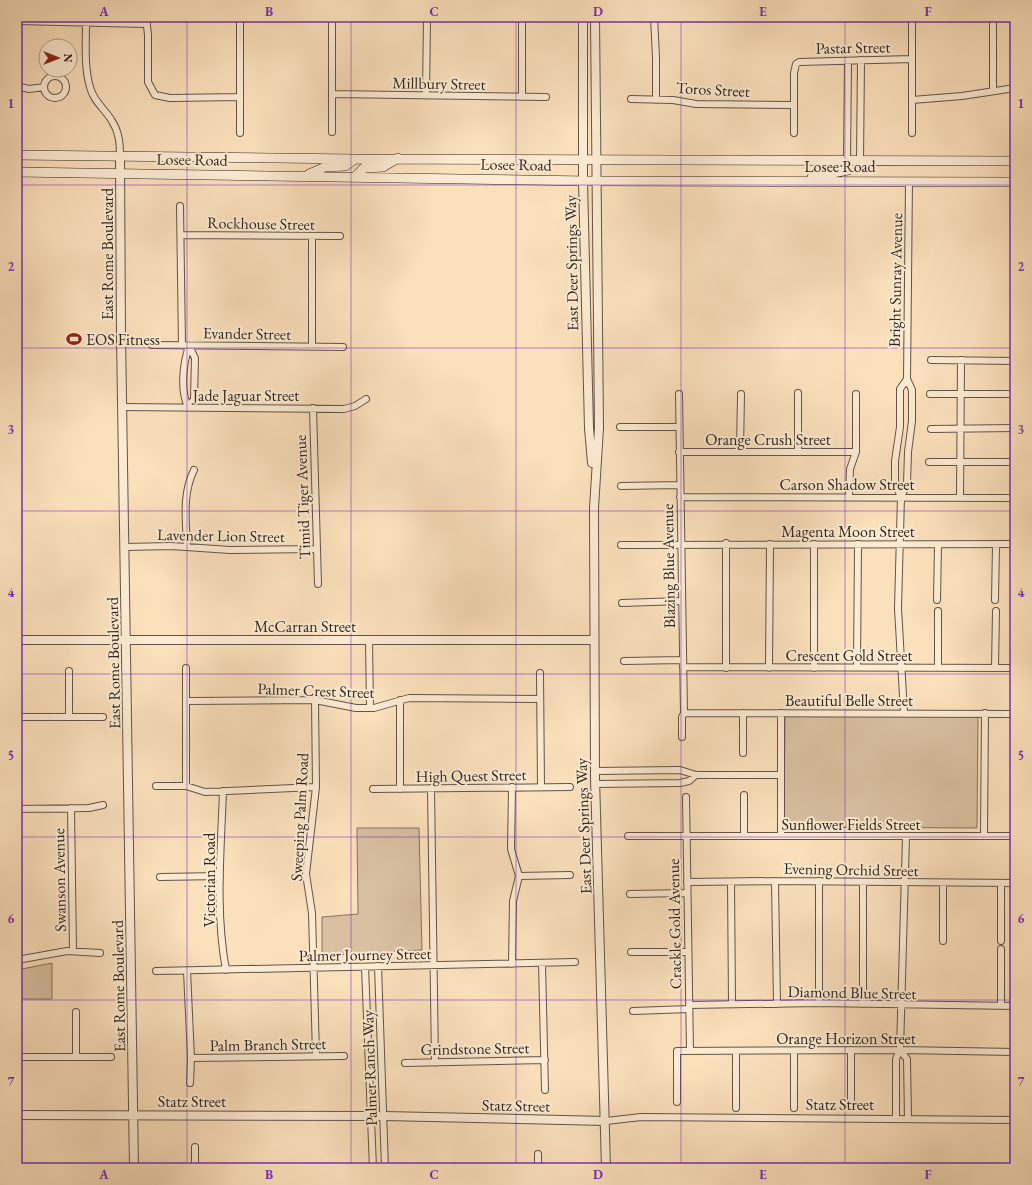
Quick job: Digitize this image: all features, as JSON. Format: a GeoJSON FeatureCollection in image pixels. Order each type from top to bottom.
{"type":"FeatureCollection","features":[{"type":"Feature","properties":{"kind":"main road","name":"Losee Road"},"geometry":{"type":"LineString","coordinates":[[17,155],[847,162],[1015,161]]}},
{"type":"Feature","properties":{"kind":"main road"},"geometry":{"type":"LineString","coordinates":[[356,176],[364,168],[383,167],[399,158]]}},
{"type":"Feature","properties":{"kind":"main road"},"geometry":{"type":"LineString","coordinates":[[306,176],[325,167],[345,166],[355,159]]}},
{"type":"Feature","properties":{"kind":"main road"},"geometry":{"type":"LineString","coordinates":[[789,181],[848,170],[860,162]]}},
{"type":"Feature","properties":{"kind":"main road","name":"Losee Road"},"geometry":{"type":"LineString","coordinates":[[17,172],[583,180],[1015,182]]}},
{"type":"Feature","properties":{"kind":"street"},"geometry":{"type":"LineString","coordinates":[[146,17],[148,82],[155,95],[170,98],[240,97]]}},
{"type":"Feature","properties":{"kind":"street"},"geometry":{"type":"LineString","coordinates":[[240,17],[240,133]]}},
{"type":"Feature","properties":{"kind":"street"},"geometry":{"type":"LineString","coordinates":[[332,17],[332,132]]}},
{"type":"Feature","properties":{"kind":"street"},"geometry":{"type":"LineString","coordinates":[[426,96],[428,17]]}},
{"type":"Feature","properties":{"kind":"street"},"geometry":{"type":"LineString","coordinates":[[522,17],[522,97]]}},
{"type":"Feature","properties":{"kind":"street","name":"East Deer Springs Way"},"geometry":{"type":"LineString","coordinates":[[583,17],[583,180],[588,428],[594,483]]}},
{"type":"Feature","properties":{"kind":"street","name":"East Deer Springs Way"},"geometry":{"type":"LineString","coordinates":[[595,17],[598,428],[594,483],[595,784],[606,1121],[606,1168]]}},
{"type":"Feature","properties":{"kind":"street"},"geometry":{"type":"LineString","coordinates":[[654,17],[656,100]]}},
{"type":"Feature","properties":{"kind":"street"},"geometry":{"type":"LineString","coordinates":[[912,17],[912,133]]}},
{"type":"Feature","properties":{"kind":"street"},"geometry":{"type":"LineString","coordinates":[[993,17],[993,91]]}},
{"type":"Feature","properties":{"kind":"street"},"geometry":{"type":"LineString","coordinates":[[17,21],[147,24]]}},
{"type":"Feature","properties":{"kind":"street"},"geometry":{"type":"LineString","coordinates":[[86,22],[87,69],[90,88],[97,102],[112,120],[119,136],[120,157]]}},
{"type":"Feature","properties":{"kind":"street","name":"Pastar Street"},"geometry":{"type":"LineString","coordinates":[[794,105],[796,64],[803,60],[848,61],[912,59]]}},
{"type":"Feature","properties":{"kind":"street"},"geometry":{"type":"LineString","coordinates":[[860,162],[861,60]]}},
{"type":"Feature","properties":{"kind":"street"},"geometry":{"type":"LineString","coordinates":[[847,162],[848,61]]}},
{"type":"Feature","properties":{"kind":"street"},"geometry":{"type":"LineString","coordinates":[[17,86],[29,89],[44,87]]}},
{"type":"Feature","properties":{"kind":"street"},"geometry":{"type":"LineString","coordinates":[[912,100],[1015,88]]}},
{"type":"Feature","properties":{"kind":"street","name":"Millbury Street"},"geometry":{"type":"LineString","coordinates":[[332,94],[546,97]]}},
{"type":"Feature","properties":{"kind":"street","name":"Toros Street"},"geometry":{"type":"LineString","coordinates":[[631,100],[673,100],[696,104],[794,105]]}},
{"type":"Feature","properties":{"kind":"street"},"geometry":{"type":"LineString","coordinates":[[794,105],[794,133]]}},
{"type":"Feature","properties":{"kind":"street","name":"East Rome Boulevard"},"geometry":{"type":"LineString","coordinates":[[120,157],[122,407],[134,1168]]}},
{"type":"Feature","properties":{"kind":"street","name":"Bright Sunray Avenue"},"geometry":{"type":"LineString","coordinates":[[901,497],[907,484],[908,452],[912,421],[912,390],[907,379],[909,181]]}},
{"type":"Feature","properties":{"kind":"street"},"geometry":{"type":"LineString","coordinates":[[180,206],[186,346],[184,359],[184,399],[188,407],[194,399],[195,358],[186,346]]}},
{"type":"Feature","properties":{"kind":"street","name":"Rockhouse Street"},"geometry":{"type":"LineString","coordinates":[[181,234],[312,237],[340,236]]}},
{"type":"Feature","properties":{"kind":"street"},"geometry":{"type":"LineString","coordinates":[[312,237],[312,347]]}},
{"type":"Feature","properties":{"kind":"street","name":"Evander Street"},"geometry":{"type":"LineString","coordinates":[[152,345],[343,347]]}},
{"type":"Feature","properties":{"kind":"street"},"geometry":{"type":"LineString","coordinates":[[931,360],[1015,361]]}},
{"type":"Feature","properties":{"kind":"street"},"geometry":{"type":"LineString","coordinates":[[960,498],[961,360]]}},
{"type":"Feature","properties":{"kind":"street","name":"Bright Sunray Avenue"},"geometry":{"type":"LineString","coordinates":[[901,497],[895,483],[895,460],[900,427],[900,389],[907,379]]}},
{"type":"Feature","properties":{"kind":"street"},"geometry":{"type":"LineString","coordinates":[[798,393],[798,451]]}},
{"type":"Feature","properties":{"kind":"street","name":"Blazing Blue Avenue"},"geometry":{"type":"LineString","coordinates":[[679,394],[679,485],[684,713],[682,717],[682,737]]}},
{"type":"Feature","properties":{"kind":"street"},"geometry":{"type":"LineString","coordinates":[[740,451],[741,394]]}},
{"type":"Feature","properties":{"kind":"street"},"geometry":{"type":"LineString","coordinates":[[849,496],[850,469],[856,452],[856,394]]}},
{"type":"Feature","properties":{"kind":"street"},"geometry":{"type":"LineString","coordinates":[[930,394],[1015,394]]}},
{"type":"Feature","properties":{"kind":"street","name":"Jade Jaguar Street"},"geometry":{"type":"LineString","coordinates":[[122,407],[344,408],[355,406],[366,399]]}},
{"type":"Feature","properties":{"kind":"street","name":"Timid Tiger Avenue"},"geometry":{"type":"LineString","coordinates":[[313,408],[318,584]]}},
{"type":"Feature","properties":{"kind":"street"},"geometry":{"type":"LineString","coordinates":[[620,427],[679,427]]}},
{"type":"Feature","properties":{"kind":"street"},"geometry":{"type":"LineString","coordinates":[[931,429],[1015,428]]}},
{"type":"Feature","properties":{"kind":"street","name":"Orange Crush Street"},"geometry":{"type":"LineString","coordinates":[[679,452],[856,452]]}},
{"type":"Feature","properties":{"kind":"street"},"geometry":{"type":"LineString","coordinates":[[929,462],[1015,462]]}},
{"type":"Feature","properties":{"kind":"street"},"geometry":{"type":"LineString","coordinates":[[187,547],[186,495],[194,470]]}},
{"type":"Feature","properties":{"kind":"street"},"geometry":{"type":"LineString","coordinates":[[621,486],[679,485]]}},
{"type":"Feature","properties":{"kind":"street","name":"Carson Shadow Street"},"geometry":{"type":"LineString","coordinates":[[680,497],[849,496],[1015,498]]}},
{"type":"Feature","properties":{"kind":"street"},"geometry":{"type":"LineString","coordinates":[[901,497],[901,544],[898,608],[904,713]]}},
{"type":"Feature","properties":{"kind":"street","name":"Magenta Moon Street"},"geometry":{"type":"LineString","coordinates":[[621,545],[680,543],[938,545],[1015,544]]}},
{"type":"Feature","properties":{"kind":"street"},"geometry":{"type":"LineString","coordinates":[[726,543],[726,668]]}},
{"type":"Feature","properties":{"kind":"street"},"geometry":{"type":"LineString","coordinates":[[769,668],[770,544]]}},
{"type":"Feature","properties":{"kind":"street"},"geometry":{"type":"LineString","coordinates":[[814,544],[814,668]]}},
{"type":"Feature","properties":{"kind":"street"},"geometry":{"type":"LineString","coordinates":[[857,667],[858,544]]}},
{"type":"Feature","properties":{"kind":"street"},"geometry":{"type":"LineString","coordinates":[[937,600],[938,545]]}},
{"type":"Feature","properties":{"kind":"street"},"geometry":{"type":"LineString","coordinates":[[995,600],[996,545]]}},
{"type":"Feature","properties":{"kind":"street","name":"Lavender Lion Street"},"geometry":{"type":"LineString","coordinates":[[125,547],[187,547],[230,550],[317,549]]}},
{"type":"Feature","properties":{"kind":"street"},"geometry":{"type":"LineString","coordinates":[[622,603],[681,602]]}},
{"type":"Feature","properties":{"kind":"street"},"geometry":{"type":"LineString","coordinates":[[938,611],[938,668]]}},
{"type":"Feature","properties":{"kind":"street"},"geometry":{"type":"LineString","coordinates":[[995,668],[996,611]]}},
{"type":"Feature","properties":{"kind":"street","name":"McCarran Street"},"geometry":{"type":"LineString","coordinates":[[17,640],[594,640]]}},
{"type":"Feature","properties":{"kind":"street"},"geometry":{"type":"LineString","coordinates":[[370,640],[370,708]]}},
{"type":"Feature","properties":{"kind":"street"},"geometry":{"type":"LineString","coordinates":[[624,661],[682,660]]}},
{"type":"Feature","properties":{"kind":"street","name":"Crescent Gold Street"},"geometry":{"type":"LineString","coordinates":[[683,667],[1015,668]]}},
{"type":"Feature","properties":{"kind":"street"},"geometry":{"type":"LineString","coordinates":[[186,668],[186,786]]}},
{"type":"Feature","properties":{"kind":"street"},"geometry":{"type":"LineString","coordinates":[[69,671],[69,717]]}},
{"type":"Feature","properties":{"kind":"street"},"geometry":{"type":"LineString","coordinates":[[540,673],[541,787]]}},
{"type":"Feature","properties":{"kind":"street","name":"Palmer Crest Street"},"geometry":{"type":"LineString","coordinates":[[186,701],[315,700],[344,706],[370,708],[409,698],[540,698]]}},
{"type":"Feature","properties":{"kind":"street","name":"Sweeping Palm Road"},"geometry":{"type":"LineString","coordinates":[[315,700],[316,787],[306,874],[312,913],[316,1055]]}},
{"type":"Feature","properties":{"kind":"street"},"geometry":{"type":"LineString","coordinates":[[400,700],[400,789]]}},
{"type":"Feature","properties":{"kind":"street","name":"Beautiful Belle Street"},"geometry":{"type":"LineString","coordinates":[[684,713],[1015,714]]}},
{"type":"Feature","properties":{"kind":"street"},"geometry":{"type":"LineString","coordinates":[[743,713],[743,753]]}},
{"type":"Feature","properties":{"kind":"street"},"geometry":{"type":"LineString","coordinates":[[781,836],[782,713]]}},
{"type":"Feature","properties":{"kind":"street"},"geometry":{"type":"LineString","coordinates":[[984,836],[985,713]]}},
{"type":"Feature","properties":{"kind":"street"},"geometry":{"type":"LineString","coordinates":[[17,717],[103,717]]}},
{"type":"Feature","properties":{"kind":"street"},"geometry":{"type":"LineString","coordinates":[[595,771],[680,770],[696,775],[781,775]]}},
{"type":"Feature","properties":{"kind":"street"},"geometry":{"type":"LineString","coordinates":[[595,784],[680,783],[689,781],[696,775]]}},
{"type":"Feature","properties":{"kind":"street"},"geometry":{"type":"LineString","coordinates":[[156,786],[186,786],[197,791],[316,787]]}},
{"type":"Feature","properties":{"kind":"street"},"geometry":{"type":"LineString","coordinates":[[512,787],[511,848],[519,876],[513,901],[512,964]]}},
{"type":"Feature","properties":{"kind":"street","name":"High Quest Street"},"geometry":{"type":"LineString","coordinates":[[373,789],[570,787]]}},
{"type":"Feature","properties":{"kind":"street"},"geometry":{"type":"LineString","coordinates":[[431,788],[435,1063]]}},
{"type":"Feature","properties":{"kind":"street","name":"Victorian Road"},"geometry":{"type":"LineString","coordinates":[[223,791],[220,876],[221,944],[226,970]]}},
{"type":"Feature","properties":{"kind":"street"},"geometry":{"type":"LineString","coordinates":[[744,794],[744,836]]}},
{"type":"Feature","properties":{"kind":"street","name":"Crackle Gold Avenue"},"geometry":{"type":"LineString","coordinates":[[686,796],[690,1051]]}},
{"type":"Feature","properties":{"kind":"street"},"geometry":{"type":"LineString","coordinates":[[17,809],[89,808],[103,805]]}},
{"type":"Feature","properties":{"kind":"street","name":"Swanson Avenue"},"geometry":{"type":"LineString","coordinates":[[71,808],[73,951]]}},
{"type":"Feature","properties":{"kind":"street","name":"Sunflower Fields Street"},"geometry":{"type":"LineString","coordinates":[[628,836],[1015,836]]}},
{"type":"Feature","properties":{"kind":"street"},"geometry":{"type":"LineString","coordinates":[[896,1119],[896,1059],[900,1050],[906,883],[906,837]]}},
{"type":"Feature","properties":{"kind":"street"},"geometry":{"type":"LineString","coordinates":[[519,876],[570,874]]}},
{"type":"Feature","properties":{"kind":"street"},"geometry":{"type":"LineString","coordinates":[[160,877],[220,876]]}},
{"type":"Feature","properties":{"kind":"street"},"geometry":{"type":"LineString","coordinates":[[775,881],[777,1004]]}},
{"type":"Feature","properties":{"kind":"street","name":"Evening Orchid Street"},"geometry":{"type":"LineString","coordinates":[[687,882],[775,881],[1015,883]]}},
{"type":"Feature","properties":{"kind":"street"},"geometry":{"type":"LineString","coordinates":[[731,882],[732,1004]]}},
{"type":"Feature","properties":{"kind":"street"},"geometry":{"type":"LineString","coordinates":[[819,882],[819,1003]]}},
{"type":"Feature","properties":{"kind":"street"},"geometry":{"type":"LineString","coordinates":[[863,882],[863,1004]]}},
{"type":"Feature","properties":{"kind":"street"},"geometry":{"type":"LineString","coordinates":[[943,883],[943,941]]}},
{"type":"Feature","properties":{"kind":"street"},"geometry":{"type":"LineString","coordinates":[[1001,883],[1001,941]]}},
{"type":"Feature","properties":{"kind":"street"},"geometry":{"type":"LineString","coordinates":[[630,894],[687,893]]}},
{"type":"Feature","properties":{"kind":"street"},"geometry":{"type":"LineString","coordinates":[[1000,1006],[1001,949]]}},
{"type":"Feature","properties":{"kind":"street"},"geometry":{"type":"LineString","coordinates":[[17,960],[73,951],[100,953]]}},
{"type":"Feature","properties":{"kind":"street"},"geometry":{"type":"LineString","coordinates":[[631,952],[688,952]]}},
{"type":"Feature","properties":{"kind":"street","name":"Palmer Journey Street"},"geometry":{"type":"LineString","coordinates":[[156,971],[575,962]]}},
{"type":"Feature","properties":{"kind":"street"},"geometry":{"type":"LineString","coordinates":[[542,963],[545,1090]]}},
{"type":"Feature","properties":{"kind":"street","name":"Palmer Ranch Way"},"geometry":{"type":"LineString","coordinates":[[378,966],[385,1168]]}},
{"type":"Feature","properties":{"kind":"street","name":"Palmer Ranch Way"},"geometry":{"type":"LineString","coordinates":[[366,967],[373,1168]]}},
{"type":"Feature","properties":{"kind":"street"},"geometry":{"type":"LineString","coordinates":[[187,970],[191,1058],[190,1083]]}},
{"type":"Feature","properties":{"kind":"street","name":"Diamond Blue Street"},"geometry":{"type":"LineString","coordinates":[[633,1011],[732,1004],[819,1003],[1015,1006]]}},
{"type":"Feature","properties":{"kind":"street"},"geometry":{"type":"LineString","coordinates":[[76,1012],[76,1057]]}},
{"type":"Feature","properties":{"kind":"street"},"geometry":{"type":"LineString","coordinates":[[794,1050],[794,1108]]}},
{"type":"Feature","properties":{"kind":"street"},"geometry":{"type":"LineString","coordinates":[[851,1050],[851,1106]]}},
{"type":"Feature","properties":{"kind":"street"},"geometry":{"type":"LineString","coordinates":[[900,1050],[907,1059],[908,1119]]}},
{"type":"Feature","properties":{"kind":"street","name":"Orange Horizon Street"},"geometry":{"type":"LineString","coordinates":[[677,1102],[676,1051],[900,1050],[1015,1052]]}},
{"type":"Feature","properties":{"kind":"street"},"geometry":{"type":"LineString","coordinates":[[736,1051],[736,1108]]}},
{"type":"Feature","properties":{"kind":"street","name":"Palm Branch Street"},"geometry":{"type":"LineString","coordinates":[[191,1058],[316,1055],[344,1056]]}},
{"type":"Feature","properties":{"kind":"street"},"geometry":{"type":"LineString","coordinates":[[17,1057],[111,1057]]}},
{"type":"Feature","properties":{"kind":"street","name":"Grindstone Street"},"geometry":{"type":"LineString","coordinates":[[405,1063],[545,1060]]}},
{"type":"Feature","properties":{"kind":"street","name":"Statz Street"},"geometry":{"type":"LineString","coordinates":[[17,1115],[384,1116],[606,1121],[641,1117],[1015,1120]]}},
{"type":"Feature","properties":{"kind":"street"},"geometry":{"type":"LineString","coordinates":[[195,1147],[195,1168]]}},
{"type":"Feature","properties":{"kind":"street"},"geometry":{"type":"LineString","coordinates":[[538,1154],[538,1168]]}},
{"type":"Feature","properties":{"kind":"shaded area"},"geometry":{"type":"Polygon","coordinates":[[[785,715],[978,716],[977,828],[784,827],[785,715]]]}},
{"type":"Feature","properties":{"kind":"shaded area"},"geometry":{"type":"Polygon","coordinates":[[[357,828],[419,828],[422,950],[322,956],[322,917],[358,914],[357,828]]]}},
{"type":"Feature","properties":{"kind":"shaded area"},"geometry":{"type":"Polygon","coordinates":[[[52,963],[52,999],[17,999],[17,970],[52,963]]]}},
{"type":"Feature","properties":{"kind":"place","name":"EOS Fitness"},"geometry":{"type":"Point","coordinates":[74,339]}}]}
